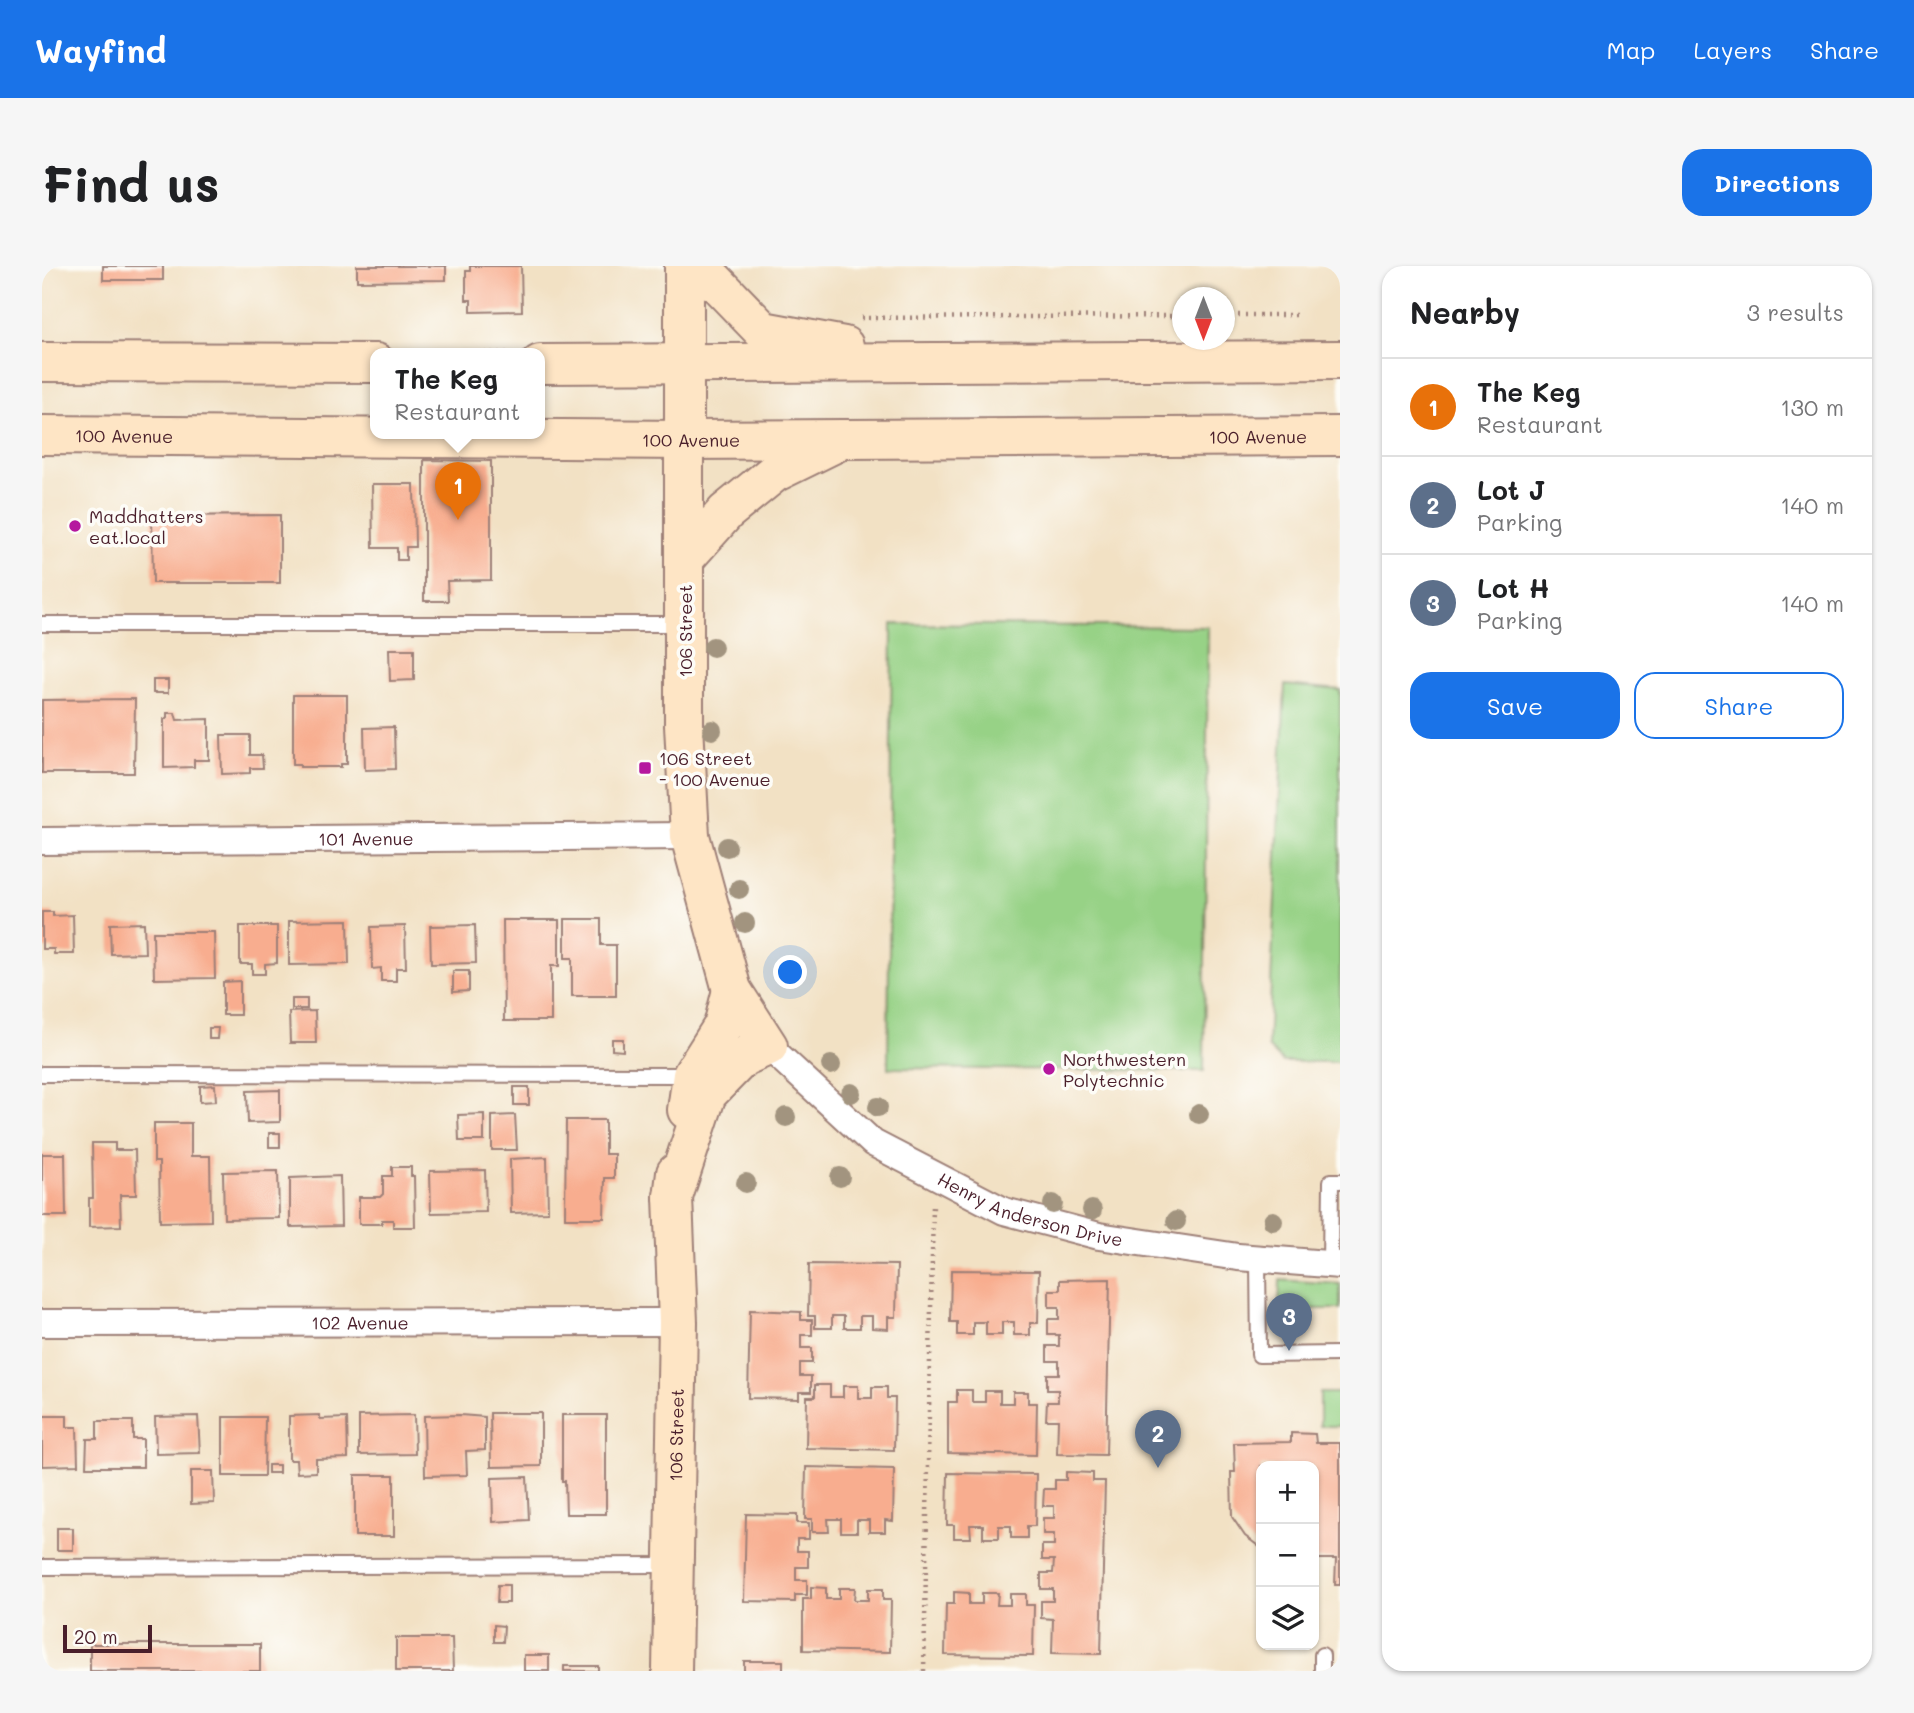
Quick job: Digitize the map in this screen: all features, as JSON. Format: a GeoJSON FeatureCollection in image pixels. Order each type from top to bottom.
{"type":"FeatureCollection","features":[{"type":"Feature","properties":{"kind":"main road","name":"106 Street"},"geometry":{"type":"LineString","coordinates":[[673,1197],[707,1094],[743,1057],[768,1046],[733,990],[690,836],[684,725],[684,266]]}},
{"type":"Feature","properties":{"kind":"main road"},"geometry":{"type":"LineString","coordinates":[[705,266],[708,274],[763,331],[929,362]]}},
{"type":"Feature","properties":{"kind":"main road"},"geometry":{"type":"LineString","coordinates":[[545,364],[1340,360]]}},
{"type":"Feature","properties":{"kind":"main road"},"geometry":{"type":"LineString","coordinates":[[42,362],[370,363]]}},
{"type":"Feature","properties":{"kind":"main road","name":"100 Avenue"},"geometry":{"type":"LineString","coordinates":[[42,435],[370,438]]}},
{"type":"Feature","properties":{"kind":"main road","name":"100 Avenue"},"geometry":{"type":"LineString","coordinates":[[545,439],[1340,436]]}},
{"type":"Feature","properties":{"kind":"main road"},"geometry":{"type":"LineString","coordinates":[[685,558],[726,512],[774,473],[844,439]]}},
{"type":"Feature","properties":{"kind":"main road","name":"106 Street"},"geometry":{"type":"LineString","coordinates":[[672,1671],[678,1322],[673,1197],[692,1075],[723,1026],[733,990]]}},
{"type":"Feature","properties":{"kind":"street","name":"101 Avenue"},"geometry":{"type":"LineString","coordinates":[[42,841],[690,836]]}},
{"type":"Feature","properties":{"kind":"street","name":"Henry Anderson Drive"},"geometry":{"type":"LineString","coordinates":[[768,1046],[873,1143],[1004,1211],[1098,1236],[1258,1259],[1335,1264]]}},
{"type":"Feature","properties":{"kind":"street","name":"102 Avenue"},"geometry":{"type":"LineString","coordinates":[[42,1323],[678,1322]]}},
{"type":"Feature","properties":{"kind":"lane"},"geometry":{"type":"LineString","coordinates":[[42,624],[685,624]]}},
{"type":"Feature","properties":{"kind":"lane"},"geometry":{"type":"LineString","coordinates":[[42,1074],[692,1075]]}},
{"type":"Feature","properties":{"kind":"lane"},"geometry":{"type":"LineString","coordinates":[[1335,1264],[1331,1181],[1340,1181]]}},
{"type":"Feature","properties":{"kind":"lane"},"geometry":{"type":"LineString","coordinates":[[1258,1259],[1259,1354],[1340,1354]]}},
{"type":"Feature","properties":{"kind":"lane"},"geometry":{"type":"LineString","coordinates":[[42,1567],[672,1565]]}},
{"type":"Feature","properties":{"kind":"lane"},"geometry":{"type":"LineString","coordinates":[[1322,1656],[1322,1671]]}},
{"type":"Feature","properties":{"kind":"path"},"geometry":{"type":"LineString","coordinates":[[1235,316],[1296,315]]}},
{"type":"Feature","properties":{"kind":"path"},"geometry":{"type":"LineString","coordinates":[[852,318],[1172,316]]}},
{"type":"Feature","properties":{"kind":"path"},"geometry":{"type":"LineString","coordinates":[[924,1671],[934,1175]]}},
{"type":"Feature","properties":{"kind":"green space"},"geometry":{"type":"Polygon","coordinates":[[[892,624],[1208,627],[1204,1071],[888,1068],[892,624]]]}},
{"type":"Feature","properties":{"kind":"green space"},"geometry":{"type":"Polygon","coordinates":[[[1285,685],[1340,690],[1340,1062],[1283,1062],[1268,1047],[1285,685]]]}},
{"type":"Feature","properties":{"kind":"green space"},"geometry":{"type":"Polygon","coordinates":[[[1280,1280],[1340,1284],[1340,1309],[1279,1309],[1280,1280]]]}},
{"type":"Feature","properties":{"kind":"green space"},"geometry":{"type":"Polygon","coordinates":[[[1320,1393],[1340,1393],[1340,1426],[1320,1426],[1320,1393]]]}},
{"type":"Feature","properties":{"kind":"building"},"geometry":{"type":"Polygon","coordinates":[[[103,266],[163,266],[163,280],[103,280],[103,266]]]}},
{"type":"Feature","properties":{"kind":"building"},"geometry":{"type":"Polygon","coordinates":[[[357,266],[446,266],[446,280],[357,281],[357,266]]]}},
{"type":"Feature","properties":{"kind":"building"},"geometry":{"type":"Polygon","coordinates":[[[470,266],[521,266],[522,311],[471,312],[471,300],[466,300],[466,271],[470,271],[470,266]]]}},
{"type":"Feature","properties":{"kind":"building"},"geometry":{"type":"Polygon","coordinates":[[[424,460],[491,461],[491,580],[447,581],[448,601],[424,601],[424,460]]]}},
{"type":"Feature","properties":{"kind":"building"},"geometry":{"type":"Polygon","coordinates":[[[372,484],[414,484],[415,547],[406,547],[406,560],[397,560],[397,548],[373,548],[372,484]]]}},
{"type":"Feature","properties":{"kind":"building"},"geometry":{"type":"Polygon","coordinates":[[[280,515],[280,583],[153,583],[152,516],[280,515]]]}},
{"type":"Feature","properties":{"kind":"building"},"geometry":{"type":"Polygon","coordinates":[[[389,649],[414,649],[414,680],[390,681],[389,649]]]}},
{"type":"Feature","properties":{"kind":"building"},"geometry":{"type":"Polygon","coordinates":[[[153,680],[168,680],[168,693],[153,693],[153,680]]]}},
{"type":"Feature","properties":{"kind":"building"},"geometry":{"type":"Polygon","coordinates":[[[293,695],[347,695],[347,764],[341,764],[341,767],[300,767],[300,764],[293,764],[293,695]]]}},
{"type":"Feature","properties":{"kind":"building"},"geometry":{"type":"Polygon","coordinates":[[[135,699],[134,773],[42,773],[42,700],[135,699]]]}},
{"type":"Feature","properties":{"kind":"building"},"geometry":{"type":"Polygon","coordinates":[[[167,713],[175,713],[177,720],[209,719],[209,760],[194,760],[194,767],[164,768],[164,719],[167,719],[167,713]]]}},
{"type":"Feature","properties":{"kind":"building"},"geometry":{"type":"Polygon","coordinates":[[[394,727],[395,769],[365,770],[364,728],[394,727]]]}},
{"type":"Feature","properties":{"kind":"building"},"geometry":{"type":"Polygon","coordinates":[[[221,735],[250,735],[250,755],[262,755],[263,768],[250,768],[250,773],[222,774],[221,735]]]}},
{"type":"Feature","properties":{"kind":"building"},"geometry":{"type":"Polygon","coordinates":[[[42,912],[53,912],[53,916],[73,915],[74,954],[54,954],[54,949],[42,949],[42,912]]]}},
{"type":"Feature","properties":{"kind":"building"},"geometry":{"type":"Polygon","coordinates":[[[565,919],[601,919],[601,945],[616,945],[616,996],[572,996],[572,958],[565,958],[565,919]]]}},
{"type":"Feature","properties":{"kind":"building"},"geometry":{"type":"Polygon","coordinates":[[[348,920],[349,964],[289,965],[289,921],[348,920]]]}},
{"type":"Feature","properties":{"kind":"building"},"geometry":{"type":"Polygon","coordinates":[[[503,920],[559,920],[559,966],[551,966],[551,1021],[504,1021],[503,920]]]}},
{"type":"Feature","properties":{"kind":"building"},"geometry":{"type":"Polygon","coordinates":[[[144,923],[145,953],[111,954],[110,924],[144,923]]]}},
{"type":"Feature","properties":{"kind":"building"},"geometry":{"type":"Polygon","coordinates":[[[475,925],[476,963],[431,964],[430,926],[475,925]]]}},
{"type":"Feature","properties":{"kind":"building"},"geometry":{"type":"Polygon","coordinates":[[[240,926],[277,926],[277,963],[265,964],[265,974],[252,974],[252,964],[240,964],[240,926]]]}},
{"type":"Feature","properties":{"kind":"building"},"geometry":{"type":"Polygon","coordinates":[[[405,926],[406,968],[396,968],[396,981],[381,981],[381,968],[372,969],[371,927],[405,926]]]}},
{"type":"Feature","properties":{"kind":"building"},"geometry":{"type":"Polygon","coordinates":[[[153,932],[214,932],[215,978],[154,979],[153,932]]]}},
{"type":"Feature","properties":{"kind":"building"},"geometry":{"type":"Polygon","coordinates":[[[453,971],[469,971],[469,991],[453,992],[453,971]]]}},
{"type":"Feature","properties":{"kind":"building"},"geometry":{"type":"Polygon","coordinates":[[[240,981],[240,1015],[223,1015],[223,982],[240,981]]]}},
{"type":"Feature","properties":{"kind":"building"},"geometry":{"type":"Polygon","coordinates":[[[292,999],[307,999],[307,1009],[292,1009],[292,999]]]}},
{"type":"Feature","properties":{"kind":"building"},"geometry":{"type":"Polygon","coordinates":[[[315,1011],[316,1043],[290,1043],[289,1012],[315,1011]]]}},
{"type":"Feature","properties":{"kind":"building"},"geometry":{"type":"Polygon","coordinates":[[[209,1028],[218,1028],[217,1039],[209,1039],[209,1028]]]}},
{"type":"Feature","properties":{"kind":"building"},"geometry":{"type":"Polygon","coordinates":[[[612,1039],[623,1039],[623,1051],[612,1050],[612,1039]]]}},
{"type":"Feature","properties":{"kind":"building"},"geometry":{"type":"Polygon","coordinates":[[[215,1085],[216,1101],[200,1102],[200,1086],[215,1085]]]}},
{"type":"Feature","properties":{"kind":"building"},"geometry":{"type":"Polygon","coordinates":[[[514,1087],[529,1087],[529,1105],[514,1105],[514,1087]]]}},
{"type":"Feature","properties":{"kind":"building"},"geometry":{"type":"Polygon","coordinates":[[[280,1090],[280,1122],[248,1123],[247,1091],[280,1090]]]}},
{"type":"Feature","properties":{"kind":"building"},"geometry":{"type":"Polygon","coordinates":[[[484,1114],[484,1141],[459,1141],[458,1115],[484,1114]]]}},
{"type":"Feature","properties":{"kind":"building"},"geometry":{"type":"Polygon","coordinates":[[[515,1115],[517,1150],[492,1150],[492,1116],[515,1115]]]}},
{"type":"Feature","properties":{"kind":"building"},"geometry":{"type":"Polygon","coordinates":[[[566,1120],[605,1120],[605,1154],[614,1154],[614,1178],[605,1178],[604,1218],[565,1218],[566,1120]]]}},
{"type":"Feature","properties":{"kind":"building"},"geometry":{"type":"Polygon","coordinates":[[[154,1123],[191,1123],[191,1156],[210,1156],[211,1221],[160,1222],[159,1162],[154,1162],[154,1123]]]}},
{"type":"Feature","properties":{"kind":"building"},"geometry":{"type":"Polygon","coordinates":[[[269,1133],[280,1133],[280,1147],[269,1147],[269,1133]]]}},
{"type":"Feature","properties":{"kind":"building"},"geometry":{"type":"Polygon","coordinates":[[[92,1143],[115,1143],[115,1150],[135,1150],[136,1195],[120,1195],[121,1226],[89,1227],[89,1198],[93,1198],[92,1143]]]}},
{"type":"Feature","properties":{"kind":"building"},"geometry":{"type":"Polygon","coordinates":[[[42,1154],[65,1154],[66,1216],[42,1216],[42,1154]]]}},
{"type":"Feature","properties":{"kind":"building"},"geometry":{"type":"Polygon","coordinates":[[[547,1157],[548,1212],[511,1213],[510,1159],[547,1157]]]}},
{"type":"Feature","properties":{"kind":"building"},"geometry":{"type":"Polygon","coordinates":[[[392,1167],[411,1167],[411,1176],[414,1176],[415,1227],[393,1227],[393,1220],[382,1220],[382,1224],[359,1224],[359,1197],[380,1197],[383,1194],[383,1176],[392,1176],[392,1167]]]}},
{"type":"Feature","properties":{"kind":"building"},"geometry":{"type":"Polygon","coordinates":[[[485,1170],[486,1212],[431,1213],[430,1171],[485,1170]]]}},
{"type":"Feature","properties":{"kind":"building"},"geometry":{"type":"Polygon","coordinates":[[[278,1171],[279,1218],[224,1219],[223,1172],[278,1171]]]}},
{"type":"Feature","properties":{"kind":"building"},"geometry":{"type":"Polygon","coordinates":[[[340,1176],[341,1226],[290,1227],[290,1178],[340,1176]]]}},
{"type":"Feature","properties":{"kind":"building"},"geometry":{"type":"Polygon","coordinates":[[[809,1264],[897,1265],[896,1317],[888,1317],[888,1329],[872,1328],[872,1316],[860,1316],[860,1328],[844,1328],[844,1316],[832,1316],[832,1328],[815,1328],[815,1316],[808,1316],[809,1264]]]}},
{"type":"Feature","properties":{"kind":"building"},"geometry":{"type":"Polygon","coordinates":[[[951,1270],[1039,1271],[1038,1323],[1030,1323],[1030,1335],[1014,1335],[1014,1322],[1002,1322],[1002,1335],[986,1335],[986,1322],[973,1322],[973,1335],[957,1335],[957,1322],[950,1322],[951,1270]]]}},
{"type":"Feature","properties":{"kind":"building"},"geometry":{"type":"Polygon","coordinates":[[[1110,1279],[1106,1455],[1057,1454],[1058,1420],[1046,1420],[1047,1402],[1058,1402],[1058,1390],[1047,1390],[1047,1374],[1059,1374],[1059,1361],[1047,1361],[1047,1346],[1059,1346],[1059,1335],[1048,1335],[1048,1319],[1059,1319],[1059,1307],[1049,1307],[1049,1290],[1060,1290],[1060,1280],[1110,1279]]]}},
{"type":"Feature","properties":{"kind":"building"},"geometry":{"type":"Polygon","coordinates":[[[750,1310],[801,1312],[801,1320],[812,1320],[812,1335],[801,1335],[801,1348],[812,1348],[812,1363],[800,1363],[800,1376],[811,1376],[811,1392],[799,1392],[799,1399],[748,1398],[750,1310]]]}},
{"type":"Feature","properties":{"kind":"building"},"geometry":{"type":"Polygon","coordinates":[[[815,1385],[830,1385],[830,1397],[843,1397],[843,1386],[858,1386],[858,1398],[872,1398],[872,1387],[887,1387],[887,1398],[895,1398],[894,1450],[806,1448],[807,1397],[815,1397],[815,1385]]]}},
{"type":"Feature","properties":{"kind":"building"},"geometry":{"type":"Polygon","coordinates":[[[957,1390],[972,1390],[972,1402],[985,1402],[985,1391],[1000,1391],[1000,1403],[1013,1403],[1013,1392],[1028,1392],[1028,1403],[1037,1403],[1036,1455],[948,1453],[948,1402],[957,1402],[957,1390]]]}},
{"type":"Feature","properties":{"kind":"building"},"geometry":{"type":"Polygon","coordinates":[[[490,1413],[541,1413],[541,1466],[491,1467],[490,1413]]]}},
{"type":"Feature","properties":{"kind":"building"},"geometry":{"type":"Polygon","coordinates":[[[320,1415],[320,1419],[347,1418],[348,1458],[316,1459],[316,1472],[297,1473],[296,1460],[289,1460],[289,1416],[320,1415]]]}},
{"type":"Feature","properties":{"kind":"building"},"geometry":{"type":"Polygon","coordinates":[[[414,1415],[415,1454],[359,1455],[359,1416],[414,1415]]]}},
{"type":"Feature","properties":{"kind":"building"},"geometry":{"type":"Polygon","coordinates":[[[562,1415],[606,1415],[606,1514],[566,1514],[565,1481],[562,1481],[562,1415]]]}},
{"type":"Feature","properties":{"kind":"building"},"geometry":{"type":"Polygon","coordinates":[[[42,1416],[67,1416],[67,1427],[77,1427],[78,1465],[42,1466],[42,1416]]]}},
{"type":"Feature","properties":{"kind":"building"},"geometry":{"type":"Polygon","coordinates":[[[198,1416],[200,1453],[156,1454],[155,1417],[198,1416]]]}},
{"type":"Feature","properties":{"kind":"building"},"geometry":{"type":"Polygon","coordinates":[[[424,1416],[485,1417],[485,1450],[466,1451],[467,1475],[425,1476],[424,1416]]]}},
{"type":"Feature","properties":{"kind":"building"},"geometry":{"type":"Polygon","coordinates":[[[223,1417],[265,1417],[264,1476],[223,1476],[223,1417]]]}},
{"type":"Feature","properties":{"kind":"building"},"geometry":{"type":"Polygon","coordinates":[[[97,1421],[133,1421],[133,1439],[143,1439],[143,1467],[86,1467],[87,1439],[97,1439],[97,1421]]]}},
{"type":"Feature","properties":{"kind":"building"},"geometry":{"type":"Polygon","coordinates":[[[1291,1433],[1315,1434],[1316,1443],[1340,1443],[1340,1585],[1335,1585],[1336,1559],[1319,1559],[1319,1461],[1256,1461],[1256,1544],[1245,1536],[1232,1517],[1231,1472],[1235,1472],[1234,1443],[1291,1442],[1291,1433]]]}},
{"type":"Feature","properties":{"kind":"building"},"geometry":{"type":"Polygon","coordinates":[[[268,1465],[279,1465],[279,1473],[268,1473],[268,1465]]]}},
{"type":"Feature","properties":{"kind":"building"},"geometry":{"type":"Polygon","coordinates":[[[806,1467],[894,1469],[893,1521],[885,1520],[885,1532],[869,1532],[869,1520],[857,1520],[857,1532],[841,1532],[841,1519],[828,1519],[829,1532],[812,1532],[812,1519],[805,1519],[806,1467]]]}},
{"type":"Feature","properties":{"kind":"building"},"geometry":{"type":"Polygon","coordinates":[[[191,1471],[213,1471],[214,1503],[191,1504],[191,1471]]]}},
{"type":"Feature","properties":{"kind":"building"},"geometry":{"type":"Polygon","coordinates":[[[1066,1472],[1093,1473],[1093,1481],[1105,1481],[1101,1654],[1052,1653],[1053,1619],[1041,1618],[1041,1601],[1053,1601],[1053,1589],[1041,1589],[1041,1573],[1053,1573],[1054,1560],[1042,1560],[1042,1545],[1054,1545],[1054,1534],[1043,1534],[1043,1518],[1054,1518],[1054,1506],[1043,1506],[1044,1489],[1055,1489],[1055,1480],[1066,1480],[1066,1472]]]}},
{"type":"Feature","properties":{"kind":"building"},"geometry":{"type":"Polygon","coordinates":[[[948,1473],[1036,1474],[1035,1526],[1027,1526],[1027,1538],[1011,1538],[1011,1526],[999,1526],[999,1538],[983,1538],[983,1525],[970,1525],[971,1538],[954,1538],[954,1525],[947,1525],[948,1473]]]}},
{"type":"Feature","properties":{"kind":"building"},"geometry":{"type":"Polygon","coordinates":[[[355,1475],[394,1475],[394,1536],[355,1536],[355,1475]]]}},
{"type":"Feature","properties":{"kind":"building"},"geometry":{"type":"Polygon","coordinates":[[[527,1477],[529,1520],[493,1522],[492,1478],[527,1477]]]}},
{"type":"Feature","properties":{"kind":"building"},"geometry":{"type":"Polygon","coordinates":[[[746,1514],[797,1515],[797,1523],[809,1523],[809,1539],[797,1539],[797,1551],[808,1551],[808,1567],[796,1567],[796,1580],[807,1580],[807,1595],[795,1595],[795,1602],[744,1601],[746,1514]]]}},
{"type":"Feature","properties":{"kind":"building"},"geometry":{"type":"Polygon","coordinates":[[[57,1528],[73,1528],[73,1550],[57,1550],[57,1528]]]}},
{"type":"Feature","properties":{"kind":"building"},"geometry":{"type":"Polygon","coordinates":[[[498,1585],[509,1585],[509,1603],[497,1603],[498,1585]]]}},
{"type":"Feature","properties":{"kind":"building"},"geometry":{"type":"Polygon","coordinates":[[[811,1587],[826,1588],[826,1599],[839,1599],[839,1588],[855,1588],[854,1600],[868,1600],[868,1589],[883,1589],[883,1600],[891,1600],[890,1652],[803,1650],[803,1599],[811,1599],[811,1587]]]}},
{"type":"Feature","properties":{"kind":"building"},"geometry":{"type":"Polygon","coordinates":[[[954,1592],[969,1593],[969,1604],[982,1604],[982,1593],[998,1593],[997,1605],[1010,1605],[1010,1594],[1026,1594],[1026,1605],[1034,1605],[1033,1656],[945,1655],[946,1604],[954,1604],[954,1592]]]}},
{"type":"Feature","properties":{"kind":"building"},"geometry":{"type":"Polygon","coordinates":[[[494,1625],[504,1626],[503,1642],[494,1642],[494,1625]]]}},
{"type":"Feature","properties":{"kind":"building"},"geometry":{"type":"Polygon","coordinates":[[[396,1638],[452,1638],[453,1671],[396,1671],[396,1638]]]}},
{"type":"Feature","properties":{"kind":"building"},"geometry":{"type":"Polygon","coordinates":[[[90,1644],[260,1644],[260,1671],[90,1671],[90,1644]]]}},
{"type":"Feature","properties":{"kind":"building"},"geometry":{"type":"Polygon","coordinates":[[[524,1655],[549,1655],[549,1671],[524,1671],[524,1655]]]}},
{"type":"Feature","properties":{"kind":"building"},"geometry":{"type":"Polygon","coordinates":[[[744,1661],[783,1661],[783,1671],[744,1671],[744,1661]]]}},
{"type":"Feature","properties":{"kind":"building"},"geometry":{"type":"Polygon","coordinates":[[[564,1666],[598,1666],[598,1671],[564,1671],[564,1666]]]}},
{"type":"Feature","properties":{"kind":"place","name":"The Keg"},"geometry":{"type":"Point","coordinates":[458,520]}},
{"type":"Feature","properties":{"kind":"place","name":"Maddhatters eat.local"},"geometry":{"type":"Point","coordinates":[75,526]}},
{"type":"Feature","properties":{"kind":"place","name":"106 Street - 100 Avenue"},"geometry":{"type":"Point","coordinates":[645,768]}},
{"type":"Feature","properties":{"kind":"place","name":"Northwestern Polytechnic"},"geometry":{"type":"Point","coordinates":[1049,1069]}},
{"type":"Feature","properties":{"kind":"place","name":"Lot H"},"geometry":{"type":"Point","coordinates":[1289,1351]}},
{"type":"Feature","properties":{"kind":"place","name":"Lot J"},"geometry":{"type":"Point","coordinates":[1158,1468]}}]}
